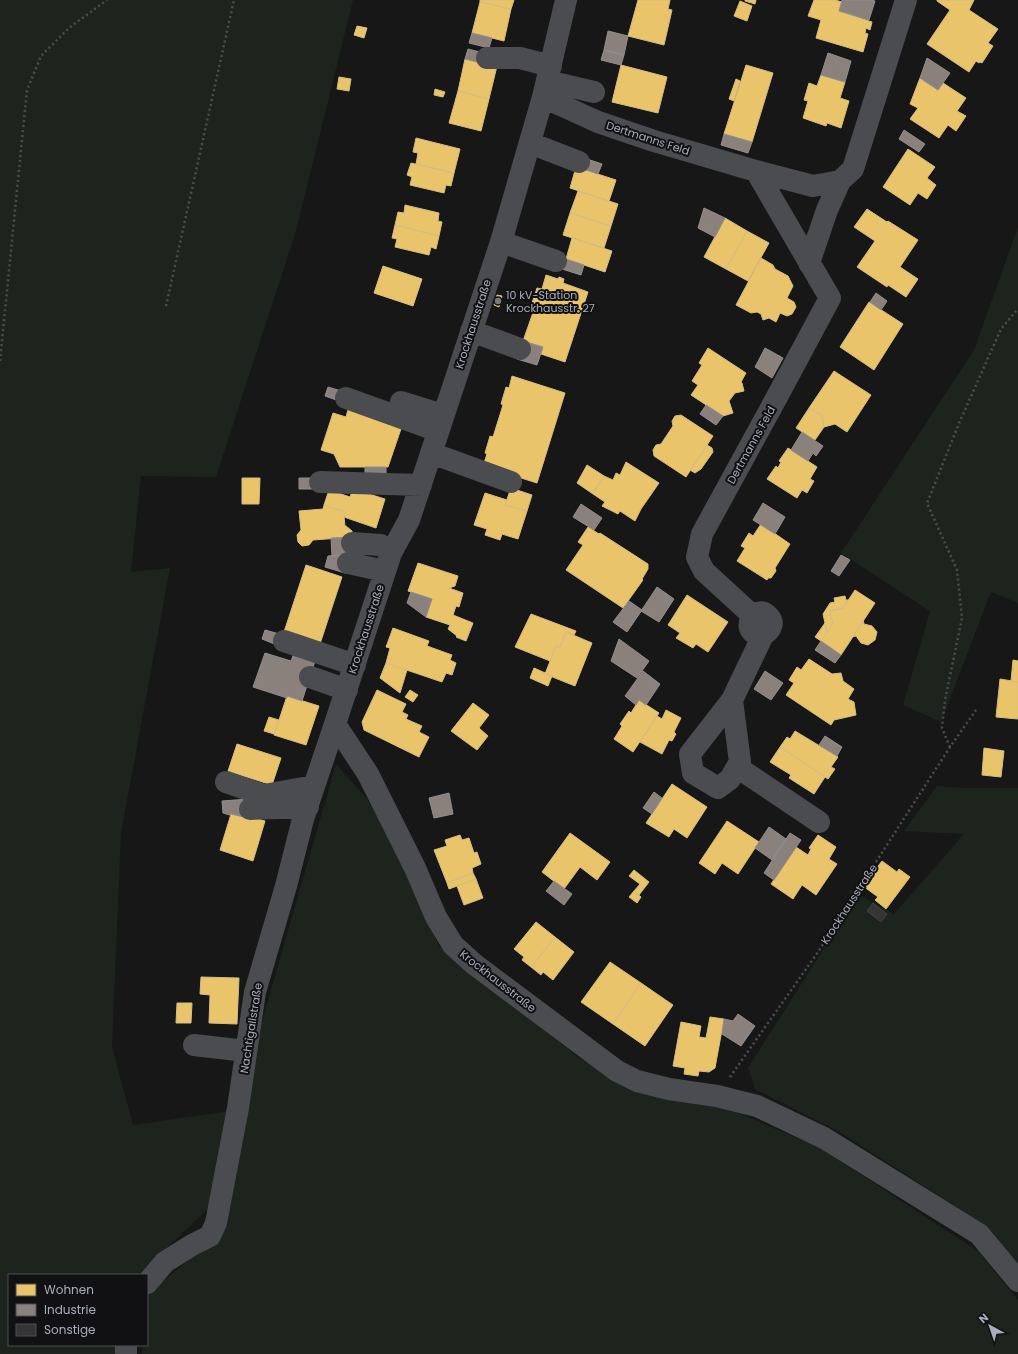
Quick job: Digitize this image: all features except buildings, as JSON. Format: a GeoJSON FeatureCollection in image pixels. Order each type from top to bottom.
{"type":"FeatureCollection","features":[{"type":"Feature","properties":{"kind":"street","name":"Krockhausstraße"},"geometry":{"type":"LineString","coordinates":[[566,0],[547,81],[501,242],[409,520],[388,562],[335,724],[368,774],[415,868],[436,917],[453,945],[474,964],[617,1071],[637,1080],[663,1087],[717,1096],[757,1106],[824,1138],[979,1234],[1018,1281]]}},
{"type":"Feature","properties":{"kind":"street"},"geometry":{"type":"LineString","coordinates":[[809,263],[827,210],[840,181],[854,169],[906,0]]}},
{"type":"Feature","properties":{"kind":"street"},"geometry":{"type":"LineString","coordinates":[[489,51],[520,58],[547,81],[594,92]]}},
{"type":"Feature","properties":{"kind":"street","name":"Dertmanns Feld"},"geometry":{"type":"LineString","coordinates":[[547,81],[598,122],[654,142],[813,186],[840,181]]}},
{"type":"Feature","properties":{"kind":"street"},"geometry":{"type":"LineString","coordinates":[[530,143],[579,162]]}},
{"type":"Feature","properties":{"kind":"street","name":"Dertmanns Feld"},"geometry":{"type":"LineString","coordinates":[[737,767],[730,779],[718,788],[693,773],[690,754],[732,700],[763,635],[770,629],[771,620],[766,614],[761,612],[753,616],[704,571],[697,557],[702,534],[830,298],[756,171]]}},
{"type":"Feature","properties":{"kind":"street"},"geometry":{"type":"LineString","coordinates":[[501,242],[556,261]]}},
{"type":"Feature","properties":{"kind":"street"},"geometry":{"type":"LineString","coordinates":[[471,331],[520,349]]}},
{"type":"Feature","properties":{"kind":"street"},"geometry":{"type":"LineString","coordinates":[[346,398],[441,423]]}},
{"type":"Feature","properties":{"kind":"street"},"geometry":{"type":"LineString","coordinates":[[401,402],[441,423]]}},
{"type":"Feature","properties":{"kind":"street"},"geometry":{"type":"LineString","coordinates":[[320,482],[426,470]]}},
{"type":"Feature","properties":{"kind":"street"},"geometry":{"type":"LineString","coordinates":[[386,472],[426,470],[511,482]]}},
{"type":"Feature","properties":{"kind":"street"},"geometry":{"type":"LineString","coordinates":[[350,553],[381,545],[388,562]]}},
{"type":"Feature","properties":{"kind":"street"},"geometry":{"type":"LineString","coordinates":[[284,641],[355,665]]}},
{"type":"Feature","properties":{"kind":"street"},"geometry":{"type":"LineString","coordinates":[[310,677],[346,690]]}},
{"type":"Feature","properties":{"kind":"street"},"geometry":{"type":"LineString","coordinates":[[732,700],[740,762],[737,767],[819,822]]}},
{"type":"Feature","properties":{"kind":"street","name":"Nachtigallstraße"},"geometry":{"type":"LineString","coordinates":[[148,1282],[165,1262],[192,1245],[210,1236],[216,1223],[238,1108],[255,992],[314,786],[335,724]]}},
{"type":"Feature","properties":{"kind":"street"},"geometry":{"type":"LineString","coordinates":[[226,782],[264,795],[314,786]]}},
{"type":"Feature","properties":{"kind":"street"},"geometry":{"type":"LineString","coordinates":[[250,809],[308,807]]}},
{"type":"Feature","properties":{"kind":"street"},"geometry":{"type":"LineString","coordinates":[[194,1045],[246,1051]]}},
{"type":"Feature","properties":{"kind":"path"},"geometry":{"type":"LineString","coordinates":[[0,361],[27,90],[41,56],[69,28],[107,0]]}},
{"type":"Feature","properties":{"kind":"path"},"geometry":{"type":"LineString","coordinates":[[166,306],[234,0]]}},
{"type":"Feature","properties":{"kind":"path"},"geometry":{"type":"LineString","coordinates":[[950,747],[942,728],[945,700],[962,618],[957,570],[927,503],[960,421],[1001,328],[1018,309]]}},
{"type":"Feature","properties":{"kind":"path","name":"Krockhausstraße"},"geometry":{"type":"LineString","coordinates":[[717,1096],[818,952],[950,747],[976,710]]}},
{"type":"Feature","properties":{"kind":"shaded area"},"geometry":{"type":"Polygon","coordinates":[[[0,0],[353,0],[296,231],[216,477],[141,476],[131,572],[170,568],[121,833],[112,1047],[133,1125],[230,1111],[208,1209],[139,1274],[8,1274],[8,1346],[120,1346],[120,1354],[0,1354],[0,0]]]}},
{"type":"Feature","properties":{"kind":"shaded area"},"geometry":{"type":"Polygon","coordinates":[[[1018,227],[1018,603],[991,592],[941,722],[903,705],[930,611],[841,553],[974,350],[1018,227]]]}},
{"type":"Feature","properties":{"kind":"shaded area"},"geometry":{"type":"Polygon","coordinates":[[[336,764],[367,799],[390,840],[439,946],[579,1058],[647,1095],[723,1106],[820,1148],[978,1251],[1018,1300],[1018,1354],[142,1354],[143,1346],[148,1346],[148,1294],[222,1232],[258,1035],[336,764]]]}},
{"type":"Feature","properties":{"kind":"shaded area"},"geometry":{"type":"Polygon","coordinates":[[[937,786],[963,788],[1018,788],[1018,1265],[985,1225],[838,1131],[755,1089],[748,1068],[852,904],[849,889],[894,914],[964,834],[904,831],[937,786]]]}},
{"type":"Feature","properties":{"kind":"place","name":"10 kV-Station Krockhausstr. 27"},"geometry":{"type":"Point","coordinates":[498,301]}}]}
